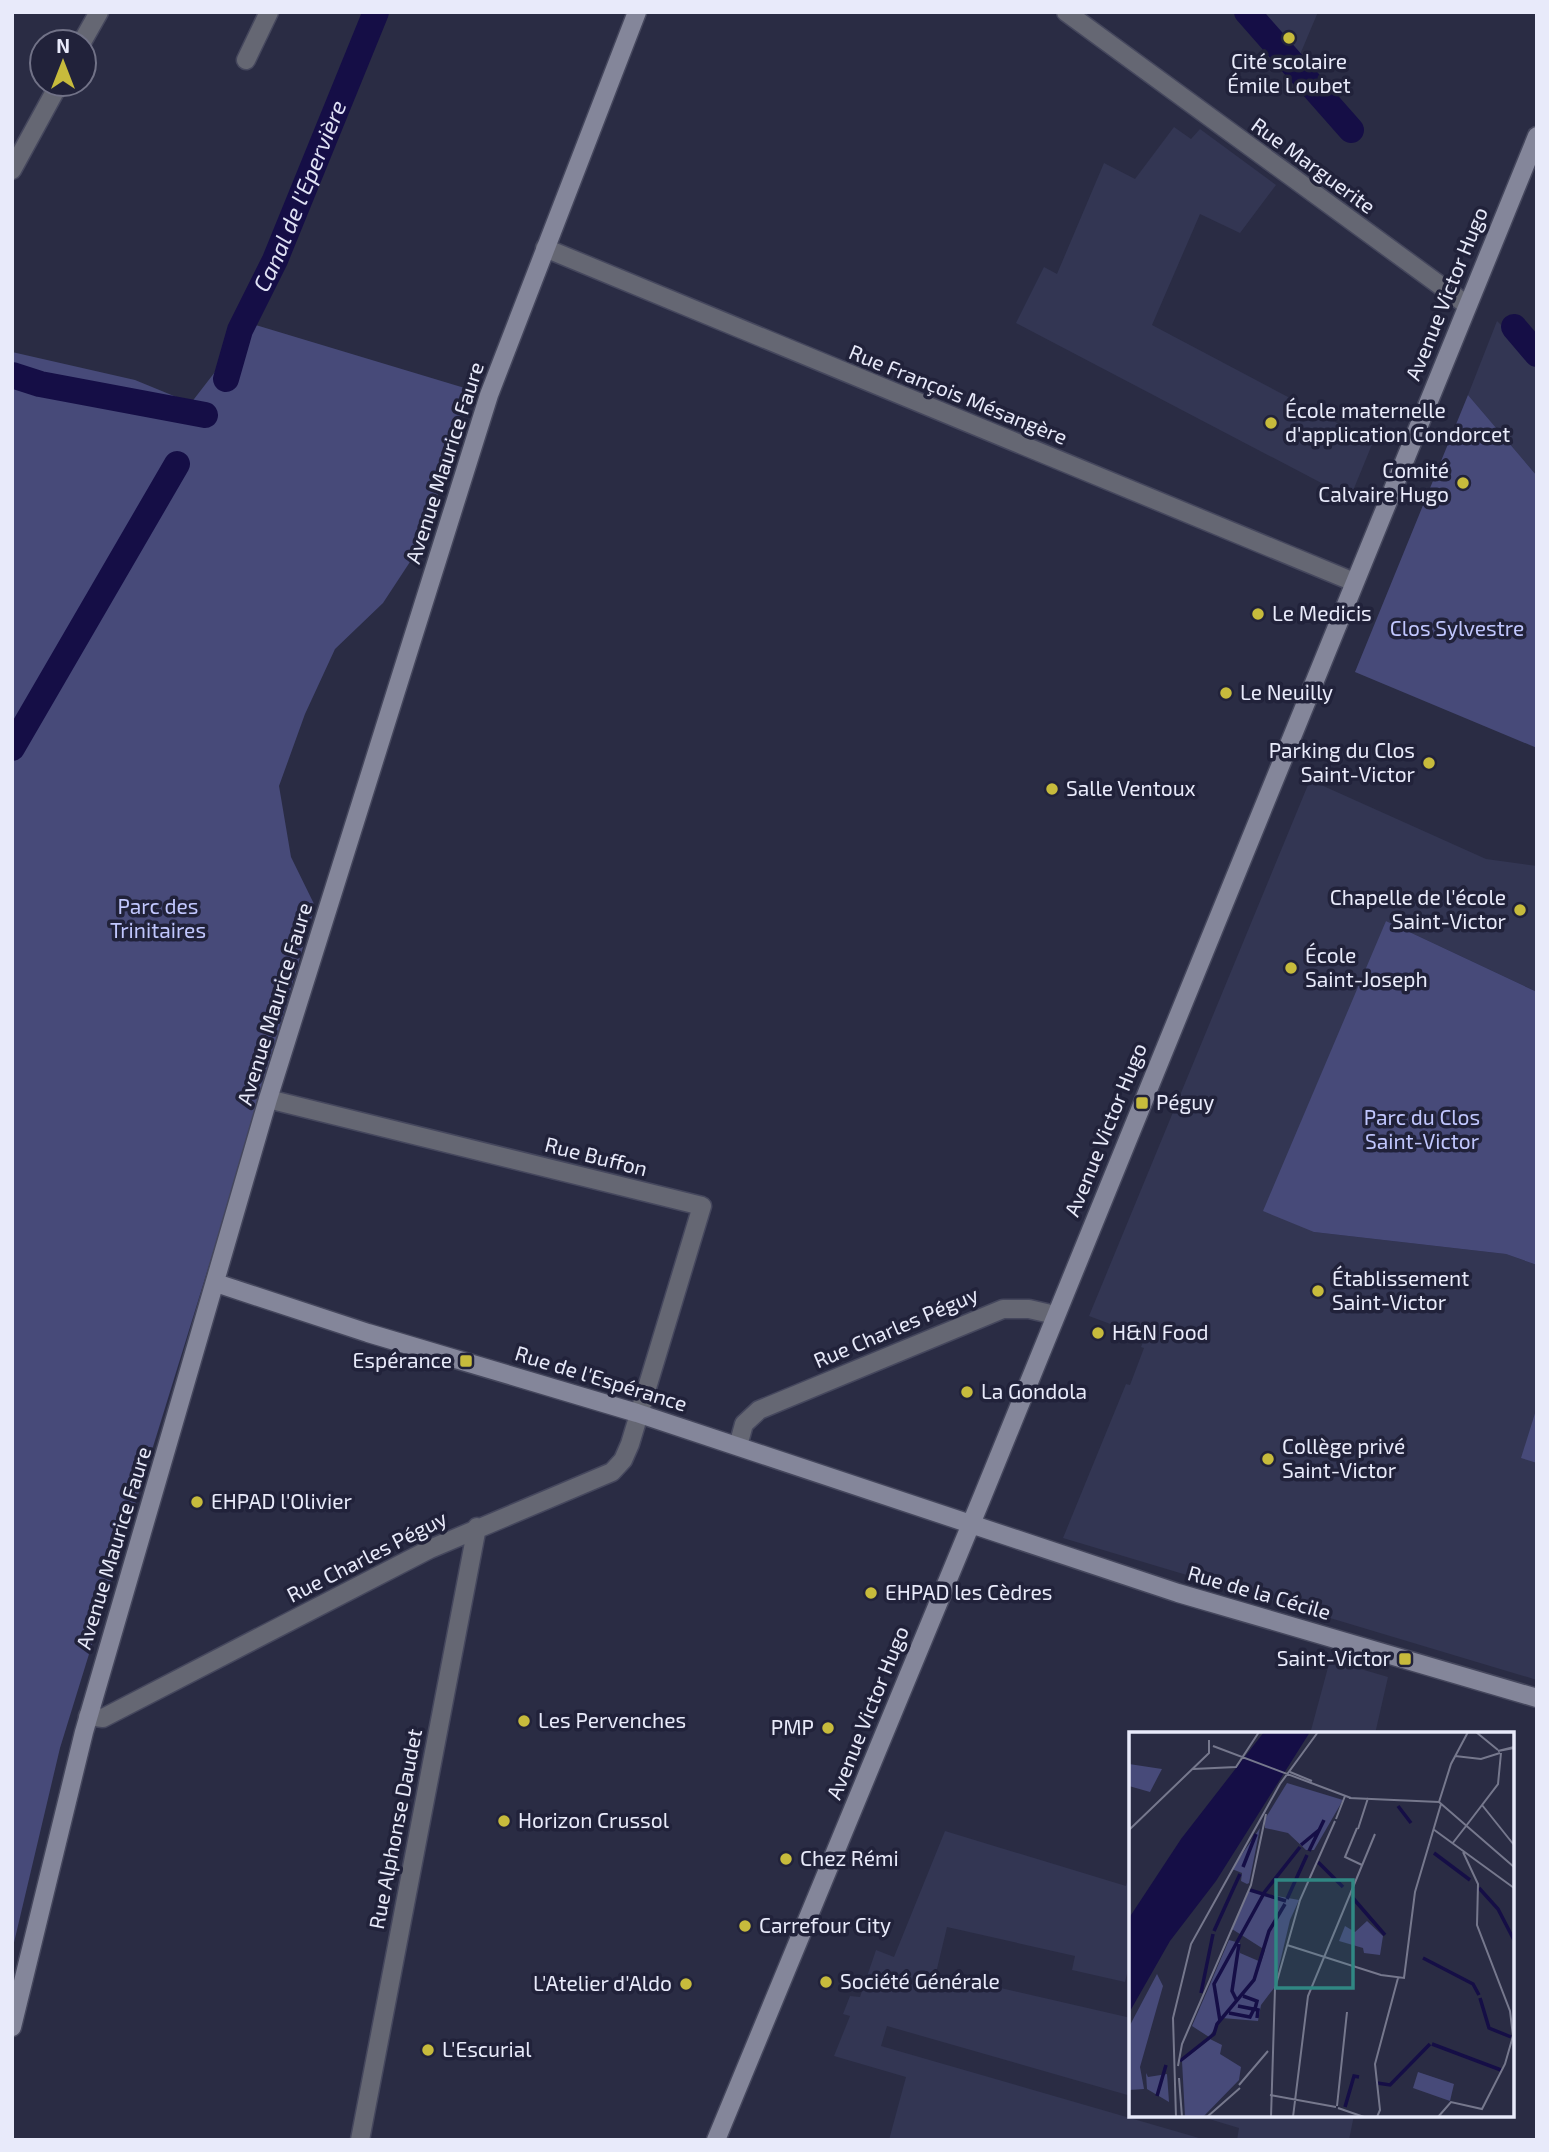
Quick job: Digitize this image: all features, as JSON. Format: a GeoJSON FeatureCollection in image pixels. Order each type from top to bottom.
{"type":"FeatureCollection","features":[{"type":"Feature","properties":{"kind":"street"},"geometry":{"type":"LineString","coordinates":[[90,28],[99,12]]}},
{"type":"Feature","properties":{"kind":"street"},"geometry":{"type":"LineString","coordinates":[[246,60],[269,12]]}},
{"type":"Feature","properties":{"kind":"street","name":"Avenue Maurice Faure"},"geometry":{"type":"LineString","coordinates":[[12,2027],[88,1716],[268,1099],[489,394],[637,12]]}},
{"type":"Feature","properties":{"kind":"street","name":"Rue Marguerite"},"geometry":{"type":"LineString","coordinates":[[1066,12],[1467,305]]}},
{"type":"Feature","properties":{"kind":"street"},"geometry":{"type":"LineString","coordinates":[[12,170],[51,98]]}},
{"type":"Feature","properties":{"kind":"street","name":"Avenue Victor Hugo"},"geometry":{"type":"LineString","coordinates":[[716,2140],[971,1524],[1537,136]]}},
{"type":"Feature","properties":{"kind":"street","name":"Rue François Mésangère"},"geometry":{"type":"LineString","coordinates":[[545,248],[1354,582]]}},
{"type":"Feature","properties":{"kind":"street","name":"Rue Buffon"},"geometry":{"type":"LineString","coordinates":[[268,1099],[702,1206],[637,1413]]}},
{"type":"Feature","properties":{"kind":"street","name":"Rue de l'Espérance"},"geometry":{"type":"LineString","coordinates":[[216,1283],[368,1333],[637,1413],[971,1524]]}},
{"type":"Feature","properties":{"kind":"street","name":"Rue Charles Péguy"},"geometry":{"type":"LineString","coordinates":[[738,1446],[744,1424],[759,1410],[990,1314],[1003,1309],[1029,1309],[1055,1315]]}},
{"type":"Feature","properties":{"kind":"street","name":"Rue Charles Péguy"},"geometry":{"type":"LineString","coordinates":[[88,1716],[103,1718],[477,1527],[612,1472],[623,1460],[630,1444],[637,1413]]}},
{"type":"Feature","properties":{"kind":"street","name":"Rue de la Cécile"},"geometry":{"type":"LineString","coordinates":[[971,1524],[1178,1593],[1537,1698]]}},
{"type":"Feature","properties":{"kind":"street","name":"Rue Alphonse Daudet"},"geometry":{"type":"LineString","coordinates":[[360,2140],[477,1527]]}},
{"type":"Feature","properties":{"kind":"shaded area","name":"Cité scolaire Émile Loubet"},"geometry":{"type":"Polygon","coordinates":[[[1246,12],[1318,12],[1296,64],[1246,12]]]}},
{"type":"Feature","properties":{"kind":"shaded area"},"geometry":{"type":"Polygon","coordinates":[[[1174,127],[1191,139],[1200,129],[1276,185],[1240,233],[1200,214],[1152,325],[1373,442],[1350,498],[1016,323],[1044,267],[1057,274],[1104,163],[1135,179],[1174,127]]]}},
{"type":"Feature","properties":{"kind":"shaded area"},"geometry":{"type":"Polygon","coordinates":[[[1497,321],[1537,361],[1537,476],[1468,395],[1497,321]]]}},
{"type":"Feature","properties":{"kind":"shaded area","name":"Établissement Saint-Victor"},"geometry":{"type":"Polygon","coordinates":[[[1310,780],[1486,859],[1537,866],[1537,992],[1386,921],[1314,1232],[1506,1254],[1537,1265],[1537,1680],[1063,1538],[1126,1384],[1130,1385],[1144,1348],[1141,1347],[1145,1337],[1089,1316],[1310,780]]]}},
{"type":"Feature","properties":{"kind":"shaded area"},"geometry":{"type":"Polygon","coordinates":[[[1330,1660],[1388,1677],[1375,1732],[1311,1732],[1330,1660]]]}},
{"type":"Feature","properties":{"kind":"shaded area"},"geometry":{"type":"Polygon","coordinates":[[[945,1831],[1126,1886],[1129,1875],[1129,1966],[1125,1982],[1072,1970],[1075,1956],[947,1927],[936,1973],[1129,2018],[1129,2095],[887,2026],[881,2046],[1206,2140],[889,2140],[906,2077],[834,2056],[850,2016],[843,2014],[850,1996],[860,1997],[876,1950],[894,1957],[945,1831]]]}},
{"type":"Feature","properties":{"kind":"shaded area"},"geometry":{"type":"Polygon","coordinates":[[[1203,2117],[1354,2117],[1349,2140],[1237,2140],[1239,2128],[1203,2117]]]}},
{"type":"Feature","properties":{"kind":"green space","name":"Parc des Trinitaires"},"geometry":{"type":"Polygon","coordinates":[[[252,324],[468,389],[425,539],[383,603],[335,649],[305,714],[279,786],[291,857],[315,906],[228,1204],[60,1748],[12,1951],[12,352],[135,380],[191,403],[252,324]]]}},
{"type":"Feature","properties":{"kind":"green space","name":"Clos Sylvestre"},"geometry":{"type":"Polygon","coordinates":[[[1468,395],[1537,476],[1537,748],[1355,672],[1468,395]]]}},
{"type":"Feature","properties":{"kind":"green space","name":"Parc du Clos Saint-Victor"},"geometry":{"type":"Polygon","coordinates":[[[1386,921],[1537,992],[1537,1265],[1506,1254],[1314,1232],[1263,1211],[1386,921]]]}},
{"type":"Feature","properties":{"kind":"green space"},"geometry":{"type":"Polygon","coordinates":[[[1537,1407],[1537,1463],[1521,1458],[1537,1407]]]}},
{"type":"Feature","properties":{"kind":"waterway","name":"Canal de l'Epervière"},"geometry":{"type":"LineString","coordinates":[[226,379],[240,330],[275,260],[376,12]]}},
{"type":"Feature","properties":{"kind":"waterway"},"geometry":{"type":"LineString","coordinates":[[1247,12],[1351,130]]}},
{"type":"Feature","properties":{"kind":"waterway"},"geometry":{"type":"LineString","coordinates":[[1514,327],[1537,354]]}},
{"type":"Feature","properties":{"kind":"waterway"},"geometry":{"type":"LineString","coordinates":[[12,375],[40,384],[205,415]]}},
{"type":"Feature","properties":{"kind":"waterway","name":"Canal de l'Epervière"},"geometry":{"type":"LineString","coordinates":[[12,748],[177,464]]}},
{"type":"Feature","properties":{"kind":"place","name":"Cité scolaire Émile Loubet"},"geometry":{"type":"Point","coordinates":[1289,38]}},
{"type":"Feature","properties":{"kind":"place","name":"École maternelle d'application Condorcet"},"geometry":{"type":"Point","coordinates":[1271,423]}},
{"type":"Feature","properties":{"kind":"place","name":"Comité Calvaire Hugo"},"geometry":{"type":"Point","coordinates":[1463,483]}},
{"type":"Feature","properties":{"kind":"place","name":"Le Medicis"},"geometry":{"type":"Point","coordinates":[1258,614]}},
{"type":"Feature","properties":{"kind":"place","name":"Le Neuilly"},"geometry":{"type":"Point","coordinates":[1226,693]}},
{"type":"Feature","properties":{"kind":"place","name":"Parking du Clos Saint-Victor"},"geometry":{"type":"Point","coordinates":[1429,763]}},
{"type":"Feature","properties":{"kind":"place","name":"Salle Ventoux"},"geometry":{"type":"Point","coordinates":[1052,789]}},
{"type":"Feature","properties":{"kind":"place","name":"Chapelle de l'école Saint-Victor"},"geometry":{"type":"Point","coordinates":[1520,910]}},
{"type":"Feature","properties":{"kind":"place","name":"École Saint-Joseph"},"geometry":{"type":"Point","coordinates":[1291,968]}},
{"type":"Feature","properties":{"kind":"place","name":"Péguy"},"geometry":{"type":"Point","coordinates":[1142,1103]}},
{"type":"Feature","properties":{"kind":"place","name":"Établissement Saint-Victor"},"geometry":{"type":"Point","coordinates":[1318,1291]}},
{"type":"Feature","properties":{"kind":"place","name":"H&N Food"},"geometry":{"type":"Point","coordinates":[1098,1333]}},
{"type":"Feature","properties":{"kind":"place","name":"Espérance"},"geometry":{"type":"Point","coordinates":[466,1361]}},
{"type":"Feature","properties":{"kind":"place","name":"La Gondola"},"geometry":{"type":"Point","coordinates":[967,1392]}},
{"type":"Feature","properties":{"kind":"place","name":"Collège privé Saint-Victor"},"geometry":{"type":"Point","coordinates":[1268,1459]}},
{"type":"Feature","properties":{"kind":"place","name":"EHPAD l'Olivier"},"geometry":{"type":"Point","coordinates":[197,1502]}},
{"type":"Feature","properties":{"kind":"place","name":"EHPAD les Cèdres"},"geometry":{"type":"Point","coordinates":[871,1593]}},
{"type":"Feature","properties":{"kind":"place","name":"Saint-Victor"},"geometry":{"type":"Point","coordinates":[1405,1659]}},
{"type":"Feature","properties":{"kind":"place","name":"Les Pervenches"},"geometry":{"type":"Point","coordinates":[524,1721]}},
{"type":"Feature","properties":{"kind":"place","name":"PMP"},"geometry":{"type":"Point","coordinates":[828,1728]}},
{"type":"Feature","properties":{"kind":"place","name":"Horizon Crussol"},"geometry":{"type":"Point","coordinates":[504,1821]}},
{"type":"Feature","properties":{"kind":"place","name":"Chez Rémi"},"geometry":{"type":"Point","coordinates":[786,1859]}},
{"type":"Feature","properties":{"kind":"place","name":"Carrefour City"},"geometry":{"type":"Point","coordinates":[745,1926]}},
{"type":"Feature","properties":{"kind":"place","name":"Société Générale"},"geometry":{"type":"Point","coordinates":[826,1982]}},
{"type":"Feature","properties":{"kind":"place","name":"L'Atelier d'Aldo"},"geometry":{"type":"Point","coordinates":[686,1984]}},
{"type":"Feature","properties":{"kind":"place","name":"L'Escurial"},"geometry":{"type":"Point","coordinates":[428,2050]}}]}
